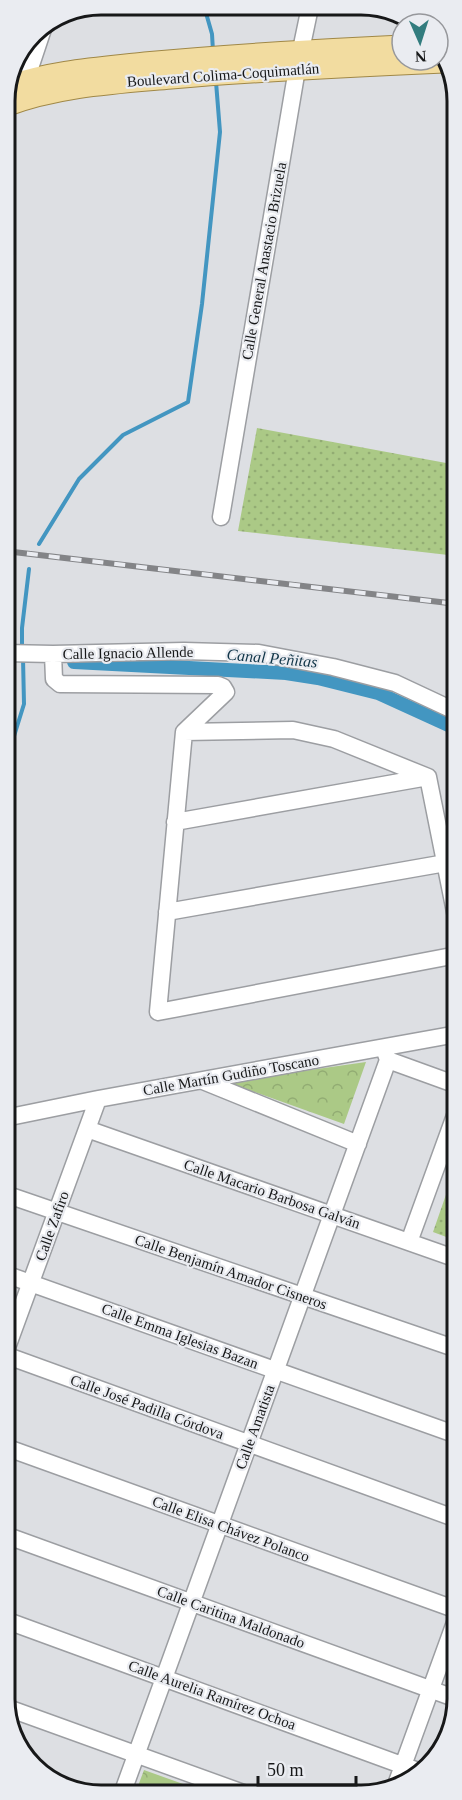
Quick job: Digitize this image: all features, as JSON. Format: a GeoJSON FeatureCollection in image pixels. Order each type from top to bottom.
{"type":"FeatureCollection","features":[{"type":"Feature","properties":{"kind":"main road","name":"Boulevard Colima-Coquimatlán"},"geometry":{"type":"LineString","coordinates":[[16,93],[85,69],[215,66],[298,60],[390,48]]}},
{"type":"Feature","properties":{"kind":"main road","name":"Boulevard Colima-Coquimatlán"},"geometry":{"type":"LineString","coordinates":[[298,60],[390,61]]}},
{"type":"Feature","properties":{"kind":"street","name":"Calle General Anastacio Brizuela"},"geometry":{"type":"LineString","coordinates":[[221,516],[298,60],[308,15]]}},
{"type":"Feature","properties":{"kind":"street"},"geometry":{"type":"LineString","coordinates":[[16,93],[36,45]]}},
{"type":"Feature","properties":{"kind":"street","name":"Calle Ignacio Allende"},"geometry":{"type":"LineString","coordinates":[[15,653],[184,651],[259,653],[333,667],[395,683],[447,707]]}},
{"type":"Feature","properties":{"kind":"street"},"geometry":{"type":"LineString","coordinates":[[46,654],[54,679],[60,684],[218,686],[223,687],[226,692],[184,732],[158,1012],[447,957]]}},
{"type":"Feature","properties":{"kind":"street"},"geometry":{"type":"LineString","coordinates":[[184,732],[293,730],[334,740],[428,777]]}},
{"type":"Feature","properties":{"kind":"street"},"geometry":{"type":"LineString","coordinates":[[176,822],[428,777]]}},
{"type":"Feature","properties":{"kind":"street"},"geometry":{"type":"LineString","coordinates":[[428,777],[447,847]]}},
{"type":"Feature","properties":{"kind":"street"},"geometry":{"type":"LineString","coordinates":[[167,912],[447,863]]}},
{"type":"Feature","properties":{"kind":"street","name":"Calle Martín Gudiño Toscano"},"geometry":{"type":"LineString","coordinates":[[15,1116],[202,1080],[386,1054],[447,1037]]}},
{"type":"Feature","properties":{"kind":"street"},"geometry":{"type":"LineString","coordinates":[[386,1054],[447,1081]]}},
{"type":"Feature","properties":{"kind":"street","name":"Calle Amatista"},"geometry":{"type":"LineString","coordinates":[[125,1785],[358,1144],[386,1054]]}},
{"type":"Feature","properties":{"kind":"street"},"geometry":{"type":"LineString","coordinates":[[202,1080],[358,1144]]}},
{"type":"Feature","properties":{"kind":"street","name":"Calle Zafiro"},"geometry":{"type":"LineString","coordinates":[[15,1327],[98,1099]]}},
{"type":"Feature","properties":{"kind":"street","name":"Calle Macario Barbosa Galván"},"geometry":{"type":"LineString","coordinates":[[87,1129],[447,1255]]}},
{"type":"Feature","properties":{"kind":"street"},"geometry":{"type":"LineString","coordinates":[[409,1242],[447,1138]]}},
{"type":"Feature","properties":{"kind":"street","name":"Calle Benjamín Amador Cisneros"},"geometry":{"type":"LineString","coordinates":[[15,1197],[447,1346]]}},
{"type":"Feature","properties":{"kind":"street","name":"Calle Emma Iglesias Bazan"},"geometry":{"type":"LineString","coordinates":[[15,1277],[447,1431]]}},
{"type":"Feature","properties":{"kind":"street","name":"Calle José Padilla Córdova"},"geometry":{"type":"LineString","coordinates":[[15,1358],[447,1515]]}},
{"type":"Feature","properties":{"kind":"street","name":"Calle Elisa Chávez Polanco"},"geometry":{"type":"LineString","coordinates":[[15,1451],[447,1606]]}},
{"type":"Feature","properties":{"kind":"street","name":"Calle Caritina Maldonado"},"geometry":{"type":"LineString","coordinates":[[15,1539],[447,1696]]}},
{"type":"Feature","properties":{"kind":"street","name":"Calle Aurelia Ramírez Ochoa"},"geometry":{"type":"LineString","coordinates":[[15,1624],[411,1768]]}},
{"type":"Feature","properties":{"kind":"street"},"geometry":{"type":"LineString","coordinates":[[411,1768],[431,1690],[447,1645]]}},
{"type":"Feature","properties":{"kind":"street"},"geometry":{"type":"LineString","coordinates":[[16,1711],[221,1785]]}},
{"type":"Feature","properties":{"kind":"green space"},"geometry":{"type":"Polygon","coordinates":[[[257,428],[447,463],[447,555],[238,531],[257,428]]]}},
{"type":"Feature","properties":{"kind":"green space"},"geometry":{"type":"Polygon","coordinates":[[[366,1062],[344,1124],[227,1082],[366,1062]]]}},
{"type":"Feature","properties":{"kind":"green space"},"geometry":{"type":"Polygon","coordinates":[[[447,1192],[447,1237],[433,1232],[447,1192]]]}},
{"type":"Feature","properties":{"kind":"green space"},"geometry":{"type":"Polygon","coordinates":[[[144,1770],[186,1785],[138,1785],[144,1770]]]}},
{"type":"Feature","properties":{"kind":"waterway"},"geometry":{"type":"LineString","coordinates":[[207,15],[212,34],[213,51]]}},
{"type":"Feature","properties":{"kind":"waterway"},"geometry":{"type":"LineString","coordinates":[[39,544],[79,479],[123,435],[188,402],[202,304],[220,132],[216,82]]}},
{"type":"Feature","properties":{"kind":"waterway"},"geometry":{"type":"LineString","coordinates":[[22,647],[29,569]]}},
{"type":"Feature","properties":{"kind":"waterway"},"geometry":{"type":"LineString","coordinates":[[15,733],[24,704],[23,658]]}},
{"type":"Feature","properties":{"kind":"waterway","name":"Canal Peñitas"},"geometry":{"type":"LineString","coordinates":[[74,662],[286,673],[318,678],[378,693],[447,724]]}},
{"type":"Feature","properties":{"kind":"railway"},"geometry":{"type":"LineString","coordinates":[[15,552],[447,603]]}}]}
